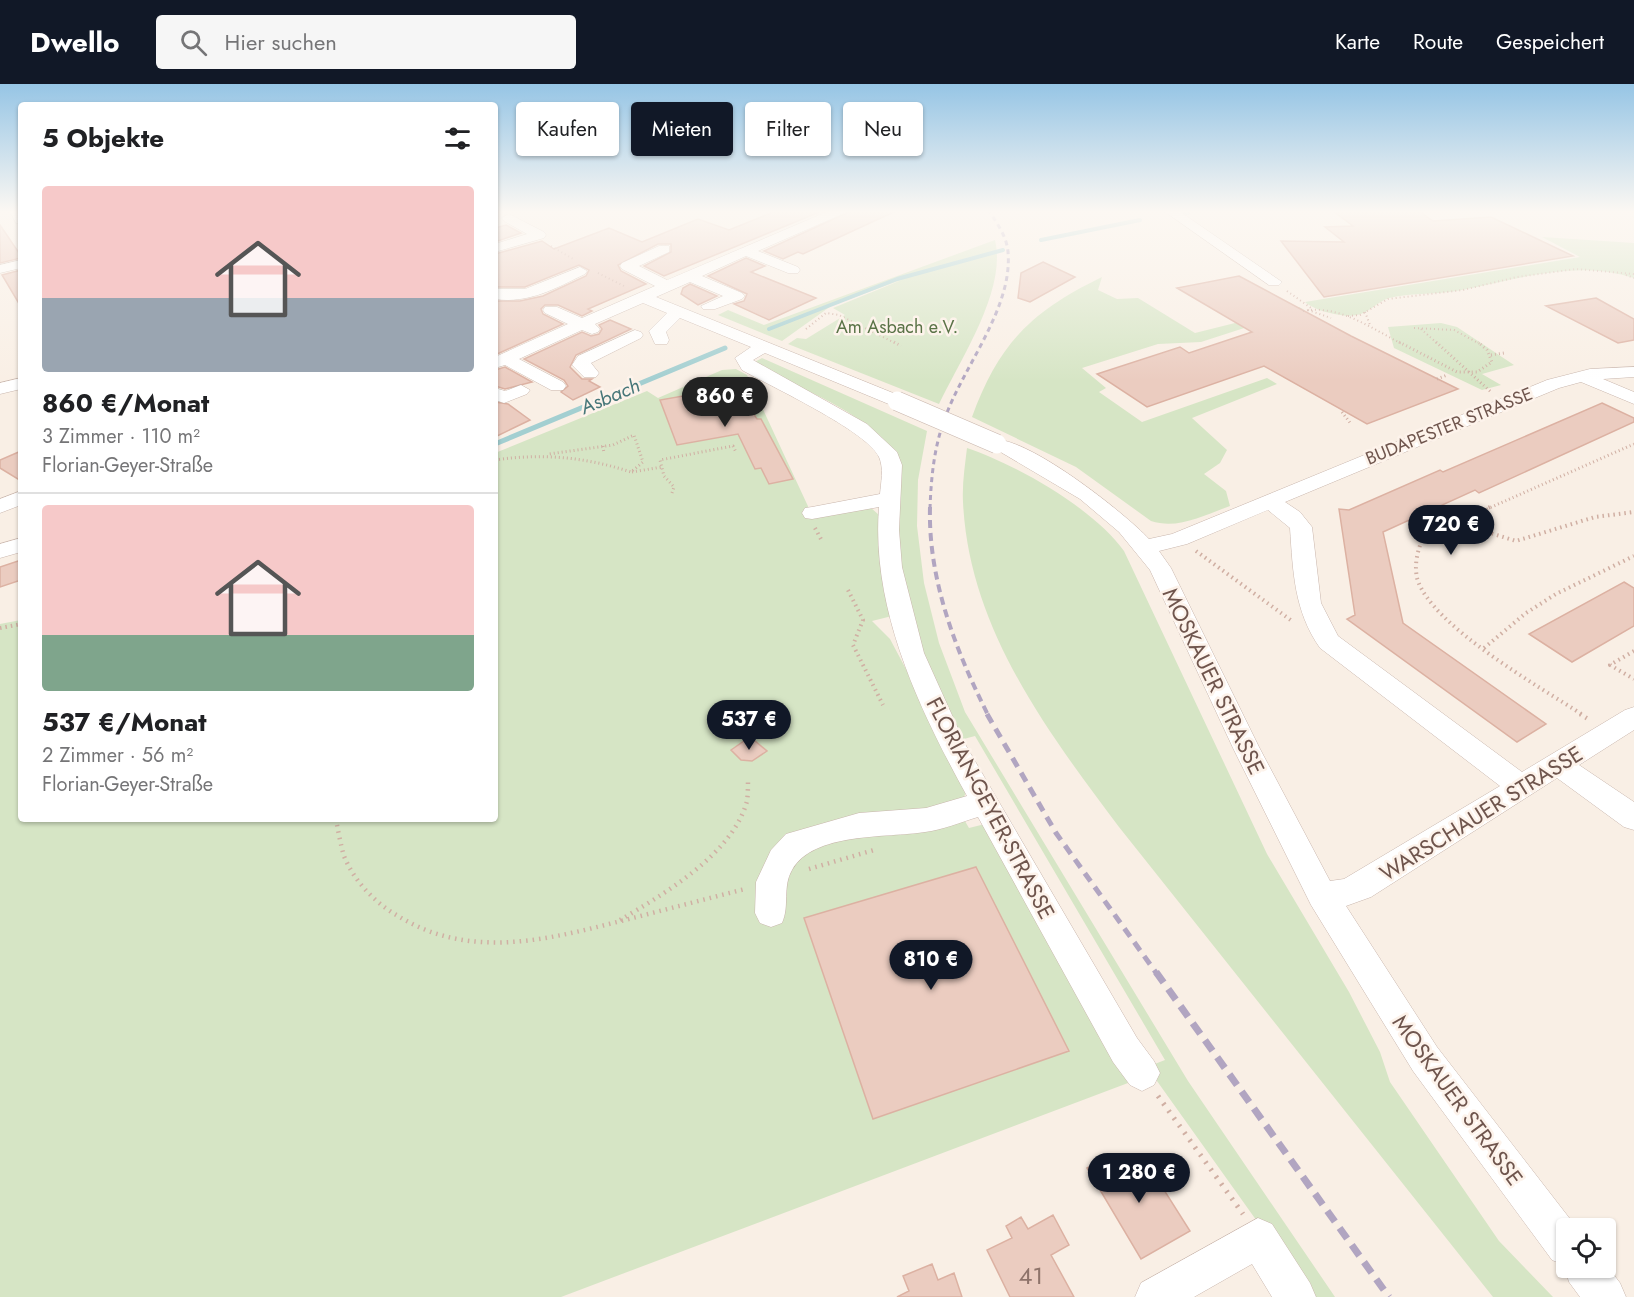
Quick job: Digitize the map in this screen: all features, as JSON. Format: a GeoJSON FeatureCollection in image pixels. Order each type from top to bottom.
{"type":"FeatureCollection","features":[{"type":"Feature","properties":{"kind":"street"},"geometry":{"type":"LineString","coordinates":[[503,296],[522,297],[584,268]]}},
{"type":"Feature","properties":{"kind":"street"},"geometry":{"type":"LineString","coordinates":[[631,268],[670,285]]}},
{"type":"Feature","properties":{"kind":"street"},"geometry":{"type":"LineString","coordinates":[[643,268],[670,285]]}},
{"type":"Feature","properties":{"kind":"street"},"geometry":{"type":"LineString","coordinates":[[500,360],[708,268]]}},
{"type":"Feature","properties":{"kind":"street"},"geometry":{"type":"LineString","coordinates":[[787,268],[793,270]]}},
{"type":"Feature","properties":{"kind":"street"},"geometry":{"type":"LineString","coordinates":[[1253,268],[1274,282]]}},
{"type":"Feature","properties":{"kind":"street"},"geometry":{"type":"LineString","coordinates":[[689,276],[736,296],[709,306]]}},
{"type":"Feature","properties":{"kind":"street"},"geometry":{"type":"LineString","coordinates":[[498,311],[511,304],[503,296]]}},
{"type":"Feature","properties":{"kind":"street","name":"MOSKAUER STRASSE"},"geometry":{"type":"LineString","coordinates":[[642,297],[680,316],[765,346],[996,444],[1078,488],[1123,522],[1146,547],[1160,568],[1246,748],[1322,895],[1425,1059],[1556,1233]]}},
{"type":"Feature","properties":{"kind":"street"},"geometry":{"type":"LineString","coordinates":[[551,310],[627,339],[584,360],[581,365],[590,373]]}},
{"type":"Feature","properties":{"kind":"street","name":"MOSKAUER STRASSE"},"geometry":{"type":"LineString","coordinates":[[586,322],[628,315],[680,316]]}},
{"type":"Feature","properties":{"kind":"street"},"geometry":{"type":"LineString","coordinates":[[661,340],[657,331],[680,316]]}},
{"type":"Feature","properties":{"kind":"street","name":"FLORIAN-GEYER-STRASSE"},"geometry":{"type":"LineString","coordinates":[[765,346],[744,358],[748,366],[860,428],[887,452],[892,465],[889,499],[891,567],[912,653],[953,747],[1125,1050],[1142,1073]]}},
{"type":"Feature","properties":{"kind":"street"},"geometry":{"type":"LineString","coordinates":[[500,360],[557,386]]}},
{"type":"Feature","properties":{"kind":"street","name":"BUDAPESTER STRASSE"},"geometry":{"type":"LineString","coordinates":[[1146,547],[1179,539],[1508,402],[1582,376],[1634,372]]}},
{"type":"Feature","properties":{"kind":"street"},"geometry":{"type":"LineString","coordinates":[[1582,376],[1634,399]]}},
{"type":"Feature","properties":{"kind":"street"},"geometry":{"type":"LineString","coordinates":[[0,389],[18,384]]}},
{"type":"Feature","properties":{"kind":"street"},"geometry":{"type":"LineString","coordinates":[[498,395],[504,398],[520,390]]}},
{"type":"Feature","properties":{"kind":"street"},"geometry":{"type":"LineString","coordinates":[[0,507],[18,498]]}},
{"type":"Feature","properties":{"kind":"street"},"geometry":{"type":"LineString","coordinates":[[813,521],[889,499]]}},
{"type":"Feature","properties":{"kind":"street"},"geometry":{"type":"LineString","coordinates":[[1269,501],[1293,517],[1301,527],[1309,607],[1316,627],[1329,642],[1520,786]]}},
{"type":"Feature","properties":{"kind":"street"},"geometry":{"type":"LineString","coordinates":[[0,551],[18,546]]}},
{"type":"Feature","properties":{"kind":"street","name":"WARSCHAUER STRASSE"},"geometry":{"type":"LineString","coordinates":[[1322,895],[1360,887],[1634,717]]}},
{"type":"Feature","properties":{"kind":"street"},"geometry":{"type":"LineString","coordinates":[[1559,765],[1634,818]]}},
{"type":"Feature","properties":{"kind":"street"},"geometry":{"type":"LineString","coordinates":[[771,913],[771,882],[782,859],[796,843],[859,825],[926,820],[985,803]]}},
{"type":"Feature","properties":{"kind":"street"},"geometry":{"type":"LineString","coordinates":[[1155,1297],[1258,1238],[1296,1297]]}},
{"type":"Feature","properties":{"kind":"street"},"geometry":{"type":"LineString","coordinates":[[1591,1278],[1606,1297]]}},
{"type":"Feature","properties":{"kind":"path"},"geometry":{"type":"LineString","coordinates":[[584,268],[613,281]]}},
{"type":"Feature","properties":{"kind":"path"},"geometry":{"type":"LineString","coordinates":[[1303,311],[1309,309],[1344,315],[1360,315],[1388,299],[1463,290],[1517,277],[1576,269],[1634,276]]}},
{"type":"Feature","properties":{"kind":"path"},"geometry":{"type":"LineString","coordinates":[[1274,282],[1309,309],[1331,318]]}},
{"type":"Feature","properties":{"kind":"path"},"geometry":{"type":"LineString","coordinates":[[1365,312],[1371,328]]}},
{"type":"Feature","properties":{"kind":"path"},"geometry":{"type":"LineString","coordinates":[[806,329],[826,313],[839,315],[901,346]]}},
{"type":"Feature","properties":{"kind":"path"},"geometry":{"type":"LineString","coordinates":[[1344,315],[1458,372],[1471,374],[1490,365],[1491,355]]}},
{"type":"Feature","properties":{"kind":"path"},"geometry":{"type":"LineString","coordinates":[[1414,328],[1443,328],[1457,332],[1491,355],[1504,353]]}},
{"type":"Feature","properties":{"kind":"path"},"geometry":{"type":"LineString","coordinates":[[1420,328],[1492,393]]}},
{"type":"Feature","properties":{"kind":"path"},"geometry":{"type":"LineString","coordinates":[[1419,348],[1424,357]]}},
{"type":"Feature","properties":{"kind":"path"},"geometry":{"type":"LineString","coordinates":[[1437,379],[1446,375]]}},
{"type":"Feature","properties":{"kind":"path"},"geometry":{"type":"LineString","coordinates":[[1342,412],[1351,424]]}},
{"type":"Feature","properties":{"kind":"path"},"geometry":{"type":"LineString","coordinates":[[498,460],[613,445],[634,435],[643,462],[631,472]]}},
{"type":"Feature","properties":{"kind":"path"},"geometry":{"type":"LineString","coordinates":[[1608,734],[1574,707],[1455,628],[1436,610],[1423,593],[1416,568],[1416,551],[1423,537],[1634,444]]}},
{"type":"Feature","properties":{"kind":"path"},"geometry":{"type":"LineString","coordinates":[[603,446],[604,454]]}},
{"type":"Feature","properties":{"kind":"path"},"geometry":{"type":"LineString","coordinates":[[672,493],[674,488],[664,477],[660,460],[733,446],[736,452]]}},
{"type":"Feature","properties":{"kind":"path"},"geometry":{"type":"LineString","coordinates":[[549,453],[584,458],[631,472],[662,467]]}},
{"type":"Feature","properties":{"kind":"path"},"geometry":{"type":"LineString","coordinates":[[1454,522],[1516,541],[1595,517],[1634,512]]}},
{"type":"Feature","properties":{"kind":"path"},"geometry":{"type":"LineString","coordinates":[[813,521],[822,541]]}},
{"type":"Feature","properties":{"kind":"path"},"geometry":{"type":"LineString","coordinates":[[1203,556],[1293,622],[1316,627]]}},
{"type":"Feature","properties":{"kind":"path"},"geometry":{"type":"LineString","coordinates":[[1484,648],[1526,613],[1556,594],[1634,556]]}},
{"type":"Feature","properties":{"kind":"path"},"geometry":{"type":"LineString","coordinates":[[848,590],[863,620],[853,645],[883,705]]}},
{"type":"Feature","properties":{"kind":"path"},"geometry":{"type":"LineString","coordinates":[[0,628],[18,625]]}},
{"type":"Feature","properties":{"kind":"path"},"geometry":{"type":"LineString","coordinates":[[1634,651],[1610,665],[1634,679]]}},
{"type":"Feature","properties":{"kind":"path"},"geometry":{"type":"LineString","coordinates":[[614,923],[660,897],[714,851],[743,811],[750,792],[748,778]]}},
{"type":"Feature","properties":{"kind":"path"},"geometry":{"type":"LineString","coordinates":[[337,825],[345,860],[361,884],[382,907],[404,921],[432,934],[463,942],[498,944],[546,939],[614,923],[771,882],[880,848]]}},
{"type":"Feature","properties":{"kind":"path"},"geometry":{"type":"LineString","coordinates":[[1142,1073],[1213,1170],[1258,1238]]}},
{"type":"Feature","properties":{"kind":"green space","name":"Am Asbach e.V."},"geometry":{"type":"Polygon","coordinates":[[[920,268],[996,268],[980,324],[939,404],[788,344],[797,338],[806,339],[845,315],[833,308],[904,279],[831,306],[782,341],[718,315],[728,310],[764,325],[920,268]]]}},
{"type":"Feature","properties":{"kind":"green space"},"geometry":{"type":"Polygon","coordinates":[[[1515,268],[1634,268],[1634,278],[1591,270],[1569,271],[1526,276],[1453,292],[1389,298],[1365,312],[1351,316],[1322,311],[1305,302],[1515,268]]]}},
{"type":"Feature","properties":{"kind":"green space"},"geometry":{"type":"Polygon","coordinates":[[[1102,277],[1098,290],[1117,299],[1138,298],[1195,333],[1299,307],[1303,309],[1201,342],[1158,344],[1082,368],[1106,388],[1099,392],[1142,422],[1267,378],[1277,384],[1192,418],[1227,450],[1220,463],[1204,474],[1226,491],[1230,506],[1181,523],[1151,521],[1076,467],[972,417],[994,369],[1021,332],[1056,303],[1102,277]]]}},
{"type":"Feature","properties":{"kind":"green space"},"geometry":{"type":"Polygon","coordinates":[[[1441,323],[1457,327],[1514,365],[1482,374],[1501,385],[1482,390],[1394,348],[1388,327],[1441,323]]]}},
{"type":"Feature","properties":{"kind":"green space"},"geometry":{"type":"Polygon","coordinates":[[[762,358],[927,431],[918,480],[917,526],[924,583],[939,643],[965,712],[1188,1081],[1335,1297],[1311,1297],[1147,1067],[1165,1060],[975,736],[960,740],[927,666],[899,568],[890,448],[877,434],[845,411],[756,367],[753,363],[762,358]]]}},
{"type":"Feature","properties":{"kind":"green space"},"geometry":{"type":"Polygon","coordinates":[[[736,369],[747,375],[813,517],[870,507],[879,515],[882,560],[892,616],[872,621],[890,639],[968,786],[959,811],[969,828],[985,824],[1128,1083],[561,1297],[0,1297],[0,624],[18,621],[18,822],[498,822],[498,452],[647,391],[658,398],[722,370],[736,369]]]}},
{"type":"Feature","properties":{"kind":"green space"},"geometry":{"type":"Polygon","coordinates":[[[967,448],[1008,465],[1053,490],[1093,519],[1124,551],[1267,854],[1349,992],[1380,1052],[1390,1082],[1499,1241],[1553,1297],[1493,1297],[1119,827],[1065,753],[1016,676],[996,635],[980,592],[968,548],[963,502],[967,448]]]}},
{"type":"Feature","properties":{"kind":"building"},"geometry":{"type":"Polygon","coordinates":[[[498,268],[573,268],[525,287],[498,287],[498,268]]]}},
{"type":"Feature","properties":{"kind":"building"},"geometry":{"type":"Polygon","coordinates":[[[584,268],[619,268],[621,271],[646,284],[588,309],[592,311],[582,316],[558,305],[545,305],[541,309],[543,314],[563,324],[498,354],[498,301],[520,301],[543,296],[586,276],[589,270],[584,268]]]}},
{"type":"Feature","properties":{"kind":"building"},"geometry":{"type":"Polygon","coordinates":[[[647,268],[684,268],[664,276],[647,268]]]}},
{"type":"Feature","properties":{"kind":"building"},"geometry":{"type":"Polygon","coordinates":[[[726,268],[761,268],[751,272],[816,298],[769,320],[734,304],[744,301],[747,294],[708,276],[726,268]]]}},
{"type":"Feature","properties":{"kind":"building"},"geometry":{"type":"Polygon","coordinates":[[[1032,268],[1055,268],[1075,277],[1030,302],[1018,298],[1021,273],[1032,268]]]}},
{"type":"Feature","properties":{"kind":"building"},"geometry":{"type":"Polygon","coordinates":[[[1301,268],[1503,268],[1324,297],[1301,268]]]}},
{"type":"Feature","properties":{"kind":"building"},"geometry":{"type":"Polygon","coordinates":[[[18,271],[18,302],[2,275],[18,271]]]}},
{"type":"Feature","properties":{"kind":"building"},"geometry":{"type":"Polygon","coordinates":[[[1239,276],[1351,336],[1458,389],[1367,424],[1264,366],[1147,407],[1097,374],[1180,347],[1189,353],[1252,332],[1177,288],[1239,276]]]}},
{"type":"Feature","properties":{"kind":"building"},"geometry":{"type":"Polygon","coordinates":[[[690,284],[717,296],[698,305],[681,294],[683,288],[690,284]]]}},
{"type":"Feature","properties":{"kind":"building"},"geometry":{"type":"Polygon","coordinates":[[[1596,298],[1634,319],[1634,340],[1618,343],[1546,306],[1596,298]]]}},
{"type":"Feature","properties":{"kind":"building"},"geometry":{"type":"Polygon","coordinates":[[[610,320],[631,329],[576,355],[570,367],[582,379],[592,379],[589,381],[600,387],[573,400],[561,392],[568,386],[564,380],[524,359],[582,332],[591,336],[599,334],[602,329],[599,325],[610,320]]]}},
{"type":"Feature","properties":{"kind":"building"},"geometry":{"type":"Polygon","coordinates":[[[505,367],[532,382],[505,389],[498,387],[498,369],[505,367]]]}},
{"type":"Feature","properties":{"kind":"building"},"geometry":{"type":"Polygon","coordinates":[[[734,387],[747,414],[753,413],[757,419],[761,419],[793,479],[769,484],[761,468],[755,469],[738,434],[677,445],[660,400],[734,387]]]}},
{"type":"Feature","properties":{"kind":"building"},"geometry":{"type":"Polygon","coordinates":[[[498,402],[508,404],[530,420],[498,436],[498,402]]]}},
{"type":"Feature","properties":{"kind":"building"},"geometry":{"type":"Polygon","coordinates":[[[1602,403],[1634,418],[1634,422],[1479,493],[1475,490],[1383,532],[1403,623],[1546,724],[1517,742],[1347,619],[1355,615],[1339,509],[1349,510],[1602,403]]]}},
{"type":"Feature","properties":{"kind":"building"},"geometry":{"type":"Polygon","coordinates":[[[18,452],[18,479],[0,468],[0,460],[18,452]]]}},
{"type":"Feature","properties":{"kind":"building"},"geometry":{"type":"Polygon","coordinates":[[[18,561],[18,581],[0,587],[0,567],[18,561]]]}},
{"type":"Feature","properties":{"kind":"building"},"geometry":{"type":"Polygon","coordinates":[[[1624,582],[1634,588],[1634,626],[1572,662],[1529,634],[1624,582]]]}},
{"type":"Feature","properties":{"kind":"building"},"geometry":{"type":"Polygon","coordinates":[[[744,741],[755,741],[767,751],[752,761],[741,760],[731,750],[744,741]]]}},
{"type":"Feature","properties":{"kind":"building"},"geometry":{"type":"Polygon","coordinates":[[[976,867],[1069,1051],[873,1119],[804,918],[976,867]]]}},
{"type":"Feature","properties":{"kind":"building"},"geometry":{"type":"Polygon","coordinates":[[[1110,1155],[1116,1164],[1131,1155],[1139,1168],[1147,1163],[1190,1231],[1141,1259],[1087,1168],[1110,1155]]]}},
{"type":"Feature","properties":{"kind":"building"},"geometry":{"type":"Polygon","coordinates":[[[1053,1215],[1069,1245],[1051,1255],[1074,1297],[1010,1297],[987,1250],[1012,1238],[1006,1226],[1021,1217],[1028,1229],[1053,1215]]]}},
{"type":"Feature","properties":{"kind":"building"},"geometry":{"type":"Polygon","coordinates":[[[932,1264],[938,1280],[954,1273],[962,1297],[897,1297],[909,1291],[903,1276],[932,1264]]]}},
{"type":"Feature","properties":{"kind":"waterway","name":"Asbach"},"geometry":{"type":"LineString","coordinates":[[769,329],[897,279],[939,268]]}},
{"type":"Feature","properties":{"kind":"waterway","name":"Asbach"},"geometry":{"type":"LineString","coordinates":[[498,443],[725,348]]}},
{"type":"Feature","properties":{"kind":"railway"},"geometry":{"type":"LineString","coordinates":[[930,508],[934,463],[941,429],[953,399],[995,316],[1003,294],[1007,268]]}},
{"type":"Feature","properties":{"kind":"railway"},"geometry":{"type":"LineString","coordinates":[[930,508],[934,561],[946,614],[965,666],[988,715]]}},
{"type":"Feature","properties":{"kind":"railway"},"geometry":{"type":"LineString","coordinates":[[987,714],[1056,833],[1157,974]]}},
{"type":"Feature","properties":{"kind":"railway"},"geometry":{"type":"LineString","coordinates":[[1156,972],[1389,1297]]}}]}
